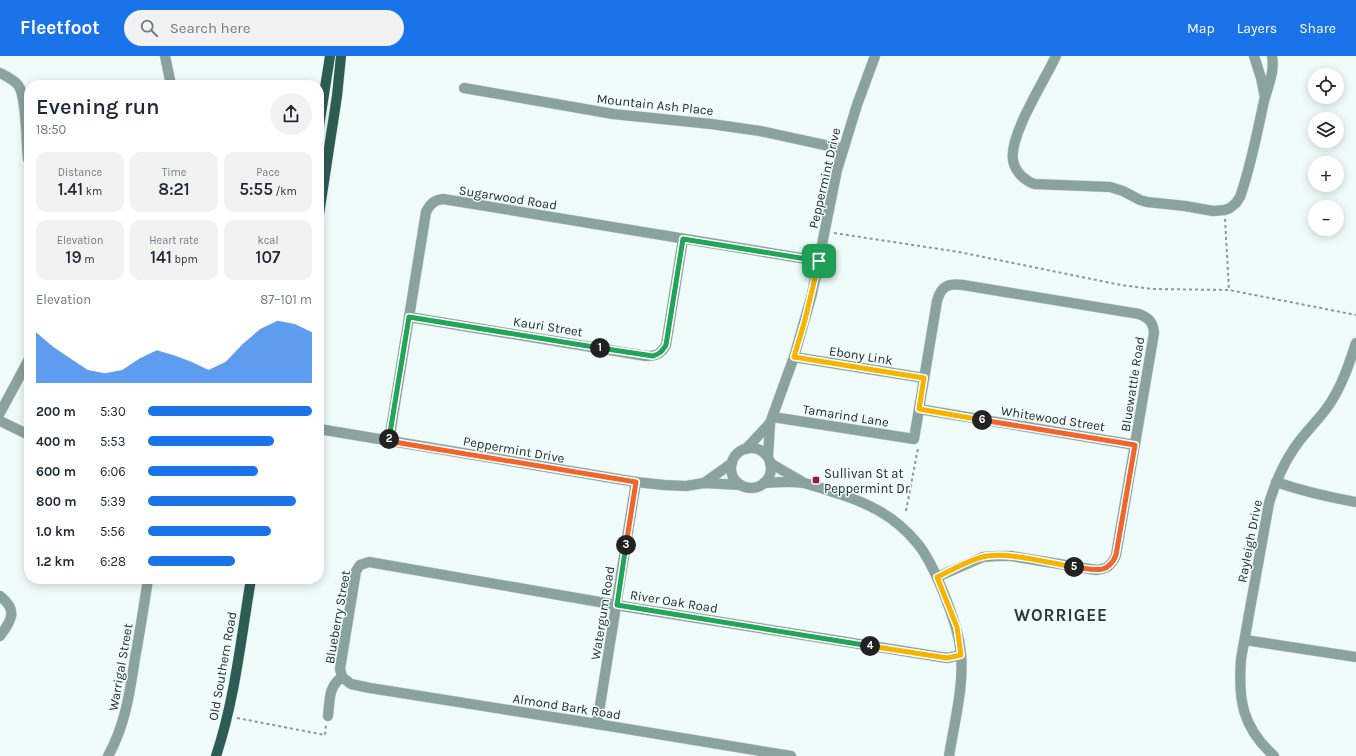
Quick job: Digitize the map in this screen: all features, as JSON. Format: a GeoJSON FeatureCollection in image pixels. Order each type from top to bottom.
{"type":"FeatureCollection","features":[{"type":"Feature","properties":{"kind":"main road"},"geometry":{"type":"LineString","coordinates":[[324,94],[330,56]]}},
{"type":"Feature","properties":{"kind":"main road"},"geometry":{"type":"LineString","coordinates":[[324,181],[337,96],[341,56]]}},
{"type":"Feature","properties":{"kind":"main road","name":"Old Southern Road"},"geometry":{"type":"LineString","coordinates":[[216,756],[227,716],[250,584]]}},
{"type":"Feature","properties":{"kind":"street"},"geometry":{"type":"LineString","coordinates":[[166,56],[170,80]]}},
{"type":"Feature","properties":{"kind":"street","name":"Peppermint Drive"},"geometry":{"type":"LineString","coordinates":[[769,460],[771,420],[794,357],[808,307],[819,261],[830,199],[843,149],[875,56]]}},
{"type":"Feature","properties":{"kind":"street"},"geometry":{"type":"LineString","coordinates":[[1056,56],[1032,101],[1015,143],[1013,159],[1015,169],[1022,177],[1034,184],[1110,187],[1147,202],[1213,211],[1225,210],[1236,203],[1240,197],[1265,97],[1271,79],[1273,68],[1272,56]]}},
{"type":"Feature","properties":{"kind":"street"},"geometry":{"type":"LineString","coordinates":[[1254,56],[1265,97]]}},
{"type":"Feature","properties":{"kind":"street"},"geometry":{"type":"LineString","coordinates":[[0,73],[18,84],[21,91],[24,113]]}},
{"type":"Feature","properties":{"kind":"street","name":"Mountain Ash Place"},"geometry":{"type":"LineString","coordinates":[[464,88],[613,114],[711,124],[760,131],[843,149]]}},
{"type":"Feature","properties":{"kind":"street","name":"Sugarwood Road"},"geometry":{"type":"LineString","coordinates":[[388,441],[426,212],[429,206],[438,200],[443,199],[819,261]]}},
{"type":"Feature","properties":{"kind":"street","name":"Kauri Street"},"geometry":{"type":"LineString","coordinates":[[409,317],[646,356],[658,355],[663,351],[666,345],[683,239]]}},
{"type":"Feature","properties":{"kind":"street","name":"Bluewattle Road"},"geometry":{"type":"LineString","coordinates":[[914,439],[939,292],[950,285],[963,285],[1139,314],[1150,320],[1153,326],[1154,333],[1116,555],[1113,562],[1103,569],[1096,570],[1011,556],[983,557],[937,577]]}},
{"type":"Feature","properties":{"kind":"street","name":"Rayleigh Drive"},"geometry":{"type":"LineString","coordinates":[[1274,756],[1256,738],[1249,725],[1242,705],[1240,678],[1241,659],[1263,533],[1269,503],[1276,482],[1293,449],[1329,405],[1341,383],[1355,347]]}},
{"type":"Feature","properties":{"kind":"street","name":"Ebony Link"},"geometry":{"type":"LineString","coordinates":[[794,357],[924,378]]}},
{"type":"Feature","properties":{"kind":"street"},"geometry":{"type":"LineString","coordinates":[[0,413],[24,368]]}},
{"type":"Feature","properties":{"kind":"street","name":"Whitewood Street"},"geometry":{"type":"LineString","coordinates":[[919,409],[1135,445]]}},
{"type":"Feature","properties":{"kind":"street","name":"Peppermint Drive"},"geometry":{"type":"LineString","coordinates":[[746,449],[771,420]]}},
{"type":"Feature","properties":{"kind":"street","name":"Tamarind Lane"},"geometry":{"type":"LineString","coordinates":[[771,420],[914,439]]}},
{"type":"Feature","properties":{"kind":"street"},"geometry":{"type":"LineString","coordinates":[[0,421],[24,433]]}},
{"type":"Feature","properties":{"kind":"street","name":"Peppermint Drive"},"geometry":{"type":"LineString","coordinates":[[324,431],[636,482],[686,486],[704,484],[741,485]]}},
{"type":"Feature","properties":{"kind":"street"},"geometry":{"type":"LineString","coordinates":[[769,460],[770,474],[764,483],[759,486],[753,488],[741,485],[732,475],[732,463],[737,454],[746,449],[758,450],[769,460],[805,484]]}},
{"type":"Feature","properties":{"kind":"street"},"geometry":{"type":"LineString","coordinates":[[704,484],[732,463]]}},
{"type":"Feature","properties":{"kind":"street","name":"Watergum Road"},"geometry":{"type":"LineString","coordinates":[[597,724],[636,482]]}},
{"type":"Feature","properties":{"kind":"street"},"geometry":{"type":"LineString","coordinates":[[764,483],[784,482],[805,484],[853,498],[872,506],[888,516],[918,543],[937,577],[957,627],[961,655],[961,679],[949,756]]}},
{"type":"Feature","properties":{"kind":"street"},"geometry":{"type":"LineString","coordinates":[[1276,482],[1303,491],[1356,502]]}},
{"type":"Feature","properties":{"kind":"street","name":"River Oak Road"},"geometry":{"type":"LineString","coordinates":[[360,565],[369,562],[617,605],[947,658],[961,655]]}},
{"type":"Feature","properties":{"kind":"street","name":"Blueberry Street"},"geometry":{"type":"LineString","coordinates":[[328,716],[332,689],[335,682],[342,677],[340,668],[356,571],[360,565]]}},
{"type":"Feature","properties":{"kind":"street","name":"Warrigal Street"},"geometry":{"type":"LineString","coordinates":[[108,756],[114,746],[123,722],[129,696],[147,584]]}},
{"type":"Feature","properties":{"kind":"street"},"geometry":{"type":"LineString","coordinates":[[0,596],[10,607],[12,612],[8,625],[0,636]]}},
{"type":"Feature","properties":{"kind":"street"},"geometry":{"type":"LineString","coordinates":[[1245,640],[1356,657]]}},
{"type":"Feature","properties":{"kind":"street","name":"Almond Bark Road"},"geometry":{"type":"LineString","coordinates":[[342,677],[351,684],[370,688],[791,756]]}},
{"type":"Feature","properties":{"kind":"path"},"geometry":{"type":"LineString","coordinates":[[1225,210],[1229,290]]}},
{"type":"Feature","properties":{"kind":"path"},"geometry":{"type":"LineString","coordinates":[[824,231],[959,252],[1121,285],[1152,289],[1229,290],[1356,315]]}},
{"type":"Feature","properties":{"kind":"path"},"geometry":{"type":"LineString","coordinates":[[227,716],[325,735],[328,716]]}},
{"type":"Feature","properties":{"kind":"place","name":"Sullivan St at Peppermint Dr"},"geometry":{"type":"Point","coordinates":[816,480]}},
{"type":"Feature","properties":{"kind":"district","name":"WORRIGEE"},"geometry":{"type":"Point","coordinates":[1061,615]}},
{"type":"Feature","properties":{"kind":"route"},"geometry":{"type":"LineString","coordinates":[[683,239],[819,261],[812,294],[794,357],[924,378],[919,409],[1135,445],[1116,555],[1113,562],[1109,566],[1096,570],[1011,556],[997,556],[983,557],[968,562],[937,577],[957,627],[961,655],[947,658],[617,605],[636,482],[388,441],[409,317],[653,356],[658,355],[663,351],[666,345],[683,239]]}}]}
